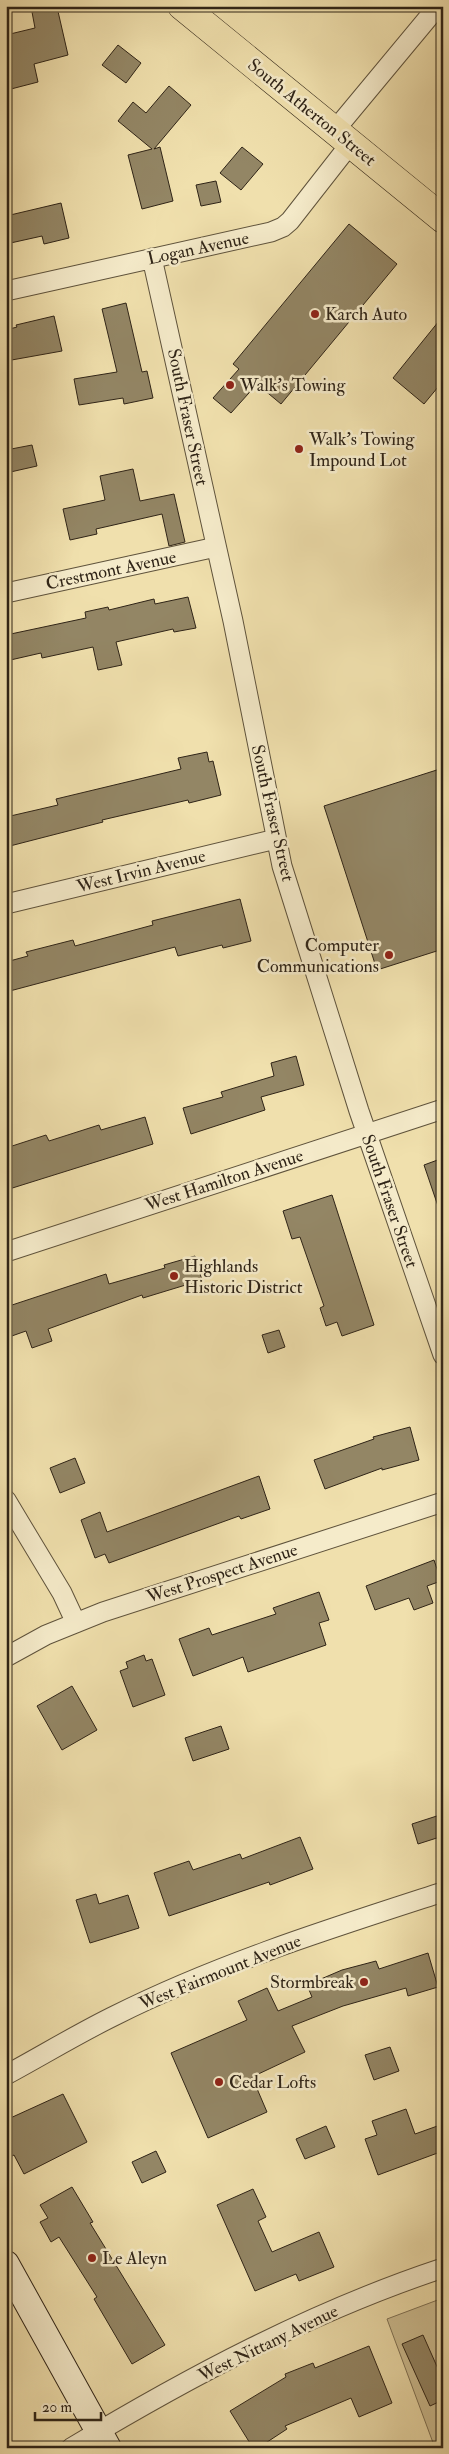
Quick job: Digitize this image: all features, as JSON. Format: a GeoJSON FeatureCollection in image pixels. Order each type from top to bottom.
{"type":"FeatureCollection","features":[{"type":"Feature","properties":{"kind":"main road","name":"South Atherton Street"},"geometry":{"type":"LineString","coordinates":[[182,6],[443,219]]}},
{"type":"Feature","properties":{"kind":"street","name":"Logan Avenue"},"geometry":{"type":"LineString","coordinates":[[6,292],[271,232],[283,227],[290,221],[343,137],[438,6]]}},
{"type":"Feature","properties":{"kind":"street","name":"South Fraser Street"},"geometry":{"type":"LineString","coordinates":[[152,258],[216,547],[282,866],[367,1133],[443,1355]]}},
{"type":"Feature","properties":{"kind":"street","name":"Crestmont Avenue"},"geometry":{"type":"LineString","coordinates":[[6,593],[216,547]]}},
{"type":"Feature","properties":{"kind":"street","name":"West Irvin Avenue"},"geometry":{"type":"LineString","coordinates":[[6,904],[276,838]]}},
{"type":"Feature","properties":{"kind":"street","name":"West Hamilton Avenue"},"geometry":{"type":"LineString","coordinates":[[6,1252],[443,1109]]}},
{"type":"Feature","properties":{"kind":"street"},"geometry":{"type":"LineString","coordinates":[[6,1500],[62,1593],[76,1623]]}},
{"type":"Feature","properties":{"kind":"street","name":"West Prospect Avenue"},"geometry":{"type":"LineString","coordinates":[[6,1657],[46,1634],[103,1612],[443,1502]]}},
{"type":"Feature","properties":{"kind":"street","name":"West Fairmount Avenue"},"geometry":{"type":"LineString","coordinates":[[6,2075],[116,2015],[174,1988],[271,1949],[443,1892]]}},
{"type":"Feature","properties":{"kind":"street"},"geometry":{"type":"LineString","coordinates":[[6,2264],[104,2440]]}},
{"type":"Feature","properties":{"kind":"street","name":"West Nittany Avenue"},"geometry":{"type":"LineString","coordinates":[[71,2448],[104,2440],[257,2344],[374,2292],[443,2268]]}},
{"type":"Feature","properties":{"kind":"shaded area"},"geometry":{"type":"Polygon","coordinates":[[[443,2298],[443,2448],[435,2448],[387,2319],[443,2298]]]}},
{"type":"Feature","properties":{"kind":"building"},"geometry":{"type":"Polygon","coordinates":[[[57,7],[68,55],[34,64],[38,82],[11,89],[6,67],[6,35],[35,28],[32,12],[57,7]]]}},
{"type":"Feature","properties":{"kind":"building"},"geometry":{"type":"Polygon","coordinates":[[[118,45],[141,63],[126,83],[102,65],[118,45]]]}},
{"type":"Feature","properties":{"kind":"building"},"geometry":{"type":"Polygon","coordinates":[[[169,86],[191,105],[154,149],[160,147],[173,201],[142,209],[128,155],[152,149],[118,121],[133,102],[146,113],[169,86]]]}},
{"type":"Feature","properties":{"kind":"building"},"geometry":{"type":"Polygon","coordinates":[[[242,147],[263,164],[241,190],[220,173],[242,147]]]}},
{"type":"Feature","properties":{"kind":"building"},"geometry":{"type":"Polygon","coordinates":[[[216,181],[221,202],[201,206],[196,185],[216,181]]]}},
{"type":"Feature","properties":{"kind":"building"},"geometry":{"type":"Polygon","coordinates":[[[61,203],[69,238],[44,244],[42,236],[6,244],[6,216],[61,203]]]}},
{"type":"Feature","properties":{"kind":"building","name":"Karch Auto"},"geometry":{"type":"Polygon","coordinates":[[[349,224],[397,264],[281,404],[257,384],[231,413],[213,398],[239,369],[233,364],[349,224]]]}},
{"type":"Feature","properties":{"kind":"building"},"geometry":{"type":"Polygon","coordinates":[[[126,303],[142,372],[147,371],[153,398],[124,404],[123,398],[79,405],[74,379],[117,372],[102,309],[126,303]]]}},
{"type":"Feature","properties":{"kind":"building"},"geometry":{"type":"Polygon","coordinates":[[[54,316],[62,351],[6,361],[6,330],[17,327],[16,325],[54,316]]]}},
{"type":"Feature","properties":{"kind":"building"},"geometry":{"type":"Polygon","coordinates":[[[443,316],[443,381],[424,404],[393,378],[443,316]]]}},
{"type":"Feature","properties":{"kind":"building"},"geometry":{"type":"Polygon","coordinates":[[[32,445],[37,466],[6,473],[6,450],[32,445]]]}},
{"type":"Feature","properties":{"kind":"building"},"geometry":{"type":"Polygon","coordinates":[[[133,469],[140,501],[174,494],[185,542],[169,546],[162,514],[96,529],[97,534],[70,540],[63,509],[105,500],[100,476],[133,469]]]}},
{"type":"Feature","properties":{"kind":"building"},"geometry":{"type":"Polygon","coordinates":[[[188,597],[196,628],[174,632],[173,629],[116,642],[122,665],[98,670],[93,647],[42,658],[41,653],[6,661],[6,635],[86,618],[85,612],[108,607],[109,610],[154,599],[155,604],[188,597]]]}},
{"type":"Feature","properties":{"kind":"building"},"geometry":{"type":"Polygon","coordinates":[[[207,752],[209,762],[213,761],[221,795],[189,803],[188,800],[102,820],[103,822],[6,847],[6,817],[58,805],[56,799],[181,769],[178,758],[207,752]]]}},
{"type":"Feature","properties":{"kind":"building"},"geometry":{"type":"Polygon","coordinates":[[[443,768],[443,949],[377,970],[324,806],[443,768]]]}},
{"type":"Feature","properties":{"kind":"building"},"geometry":{"type":"Polygon","coordinates":[[[240,899],[251,941],[223,948],[222,945],[178,956],[175,947],[6,992],[6,962],[28,956],[26,952],[73,940],[75,946],[153,925],[152,921],[240,899]]]}},
{"type":"Feature","properties":{"kind":"building"},"geometry":{"type":"Polygon","coordinates":[[[296,1056],[304,1085],[261,1097],[265,1110],[191,1134],[183,1108],[223,1097],[221,1092],[274,1076],[271,1063],[296,1056]]]}},
{"type":"Feature","properties":{"kind":"building"},"geometry":{"type":"Polygon","coordinates":[[[145,1117],[153,1144],[6,1190],[6,1148],[46,1135],[49,1141],[99,1125],[101,1130],[145,1117]]]}},
{"type":"Feature","properties":{"kind":"building"},"geometry":{"type":"Polygon","coordinates":[[[443,1158],[443,1212],[440,1212],[424,1165],[443,1158]]]}},
{"type":"Feature","properties":{"kind":"building"},"geometry":{"type":"Polygon","coordinates":[[[332,1195],[374,1325],[342,1336],[337,1322],[326,1326],[320,1308],[324,1306],[300,1237],[292,1239],[283,1211],[332,1195]]]}},
{"type":"Feature","properties":{"kind":"building"},"geometry":{"type":"Polygon","coordinates":[[[195,1256],[202,1280],[143,1298],[142,1295],[48,1329],[52,1341],[32,1348],[26,1331],[6,1338],[6,1307],[106,1274],[109,1284],[165,1268],[164,1265],[195,1256]]]}},
{"type":"Feature","properties":{"kind":"building"},"geometry":{"type":"Polygon","coordinates":[[[279,1330],[285,1347],[268,1353],[262,1335],[279,1330]]]}},
{"type":"Feature","properties":{"kind":"building"},"geometry":{"type":"Polygon","coordinates":[[[410,1427],[419,1460],[382,1470],[382,1468],[325,1489],[314,1460],[374,1439],[373,1437],[410,1427]]]}},
{"type":"Feature","properties":{"kind":"building"},"geometry":{"type":"Polygon","coordinates":[[[75,1458],[85,1483],[60,1493],[50,1468],[75,1458]]]}},
{"type":"Feature","properties":{"kind":"building"},"geometry":{"type":"Polygon","coordinates":[[[259,1476],[270,1509],[241,1519],[239,1516],[109,1563],[105,1554],[95,1558],[81,1520],[100,1512],[107,1532],[259,1476]]]}},
{"type":"Feature","properties":{"kind":"building"},"geometry":{"type":"Polygon","coordinates":[[[434,1560],[441,1581],[427,1586],[433,1603],[414,1610],[409,1598],[375,1610],[366,1586],[434,1560]]]}},
{"type":"Feature","properties":{"kind":"building"},"geometry":{"type":"Polygon","coordinates":[[[319,1592],[329,1620],[319,1623],[326,1645],[248,1672],[243,1657],[193,1676],[179,1639],[209,1628],[212,1635],[276,1614],[273,1608],[319,1592]]]}},
{"type":"Feature","properties":{"kind":"building"},"geometry":{"type":"Polygon","coordinates":[[[144,1655],[146,1661],[152,1659],[165,1695],[133,1707],[120,1671],[128,1668],[126,1662],[144,1655]]]}},
{"type":"Feature","properties":{"kind":"building"},"geometry":{"type":"Polygon","coordinates":[[[72,1686],[97,1730],[62,1750],[37,1706],[72,1686]]]}},
{"type":"Feature","properties":{"kind":"building"},"geometry":{"type":"Polygon","coordinates":[[[221,1726],[229,1749],[193,1761],[185,1738],[221,1726]]]}},
{"type":"Feature","properties":{"kind":"building"},"geometry":{"type":"Polygon","coordinates":[[[443,1814],[443,1836],[418,1844],[412,1824],[443,1814]]]}},
{"type":"Feature","properties":{"kind":"building"},"geometry":{"type":"Polygon","coordinates":[[[300,1837],[313,1869],[270,1885],[269,1882],[169,1916],[154,1873],[189,1861],[193,1870],[240,1854],[242,1859],[300,1837]]]}},
{"type":"Feature","properties":{"kind":"building"},"geometry":{"type":"Polygon","coordinates":[[[96,1894],[99,1904],[128,1895],[139,1928],[90,1943],[76,1900],[96,1894]]]}},
{"type":"Feature","properties":{"kind":"building"},"geometry":{"type":"Polygon","coordinates":[[[428,1953],[438,1987],[408,1996],[406,1988],[343,2006],[292,2026],[305,2052],[252,2077],[267,2112],[208,2138],[171,2053],[247,2020],[238,2001],[267,1988],[278,2011],[312,1997],[307,1985],[342,1970],[376,1961],[379,1969],[428,1953]]]}},
{"type":"Feature","properties":{"kind":"building"},"geometry":{"type":"Polygon","coordinates":[[[390,2047],[399,2071],[374,2080],[365,2055],[390,2047]]]}},
{"type":"Feature","properties":{"kind":"building"},"geometry":{"type":"Polygon","coordinates":[[[63,2094],[87,2142],[24,2174],[14,2155],[6,2159],[6,2120],[63,2094]]]}},
{"type":"Feature","properties":{"kind":"building"},"geometry":{"type":"Polygon","coordinates":[[[406,2109],[415,2134],[443,2124],[443,2151],[378,2175],[365,2139],[377,2135],[372,2121],[406,2109]]]}},
{"type":"Feature","properties":{"kind":"building"},"geometry":{"type":"Polygon","coordinates":[[[326,2126],[335,2147],[305,2159],[296,2139],[326,2126]]]}},
{"type":"Feature","properties":{"kind":"building"},"geometry":{"type":"Polygon","coordinates":[[[156,2151],[166,2172],[142,2183],[132,2162],[156,2151]]]}},
{"type":"Feature","properties":{"kind":"building"},"geometry":{"type":"Polygon","coordinates":[[[72,2187],[93,2222],[90,2223],[165,2345],[132,2364],[94,2299],[97,2297],[59,2237],[51,2242],[40,2222],[48,2218],[40,2205],[72,2187]]]}},
{"type":"Feature","properties":{"kind":"building"},"geometry":{"type":"Polygon","coordinates":[[[253,2189],[266,2217],[258,2221],[272,2252],[319,2232],[334,2267],[299,2281],[296,2274],[255,2291],[217,2205],[253,2189]]]}},
{"type":"Feature","properties":{"kind":"building"},"geometry":{"type":"Polygon","coordinates":[[[423,2335],[443,2380],[443,2400],[430,2406],[402,2344],[423,2335]]]}},
{"type":"Feature","properties":{"kind":"building"},"geometry":{"type":"Polygon","coordinates":[[[369,2346],[392,2403],[359,2417],[351,2398],[285,2426],[287,2429],[258,2448],[253,2448],[230,2411],[286,2377],[285,2374],[313,2363],[315,2368],[369,2346]]]}},
{"type":"Feature","properties":{"kind":"place","name":"Karch Auto"},"geometry":{"type":"Point","coordinates":[315,314]}},
{"type":"Feature","properties":{"kind":"place","name":"Walk's Towing"},"geometry":{"type":"Point","coordinates":[230,385]}},
{"type":"Feature","properties":{"kind":"place","name":"Walk's Towing Impound Lot"},"geometry":{"type":"Point","coordinates":[299,449]}},
{"type":"Feature","properties":{"kind":"place","name":"Computer Communications"},"geometry":{"type":"Point","coordinates":[389,955]}},
{"type":"Feature","properties":{"kind":"place","name":"Highlands Historic District"},"geometry":{"type":"Point","coordinates":[174,1276]}},
{"type":"Feature","properties":{"kind":"place","name":"Stormbreak"},"geometry":{"type":"Point","coordinates":[364,1982]}},
{"type":"Feature","properties":{"kind":"place","name":"Cedar Lofts"},"geometry":{"type":"Point","coordinates":[219,2082]}},
{"type":"Feature","properties":{"kind":"place","name":"Le Aleyn"},"geometry":{"type":"Point","coordinates":[92,2258]}}]}
